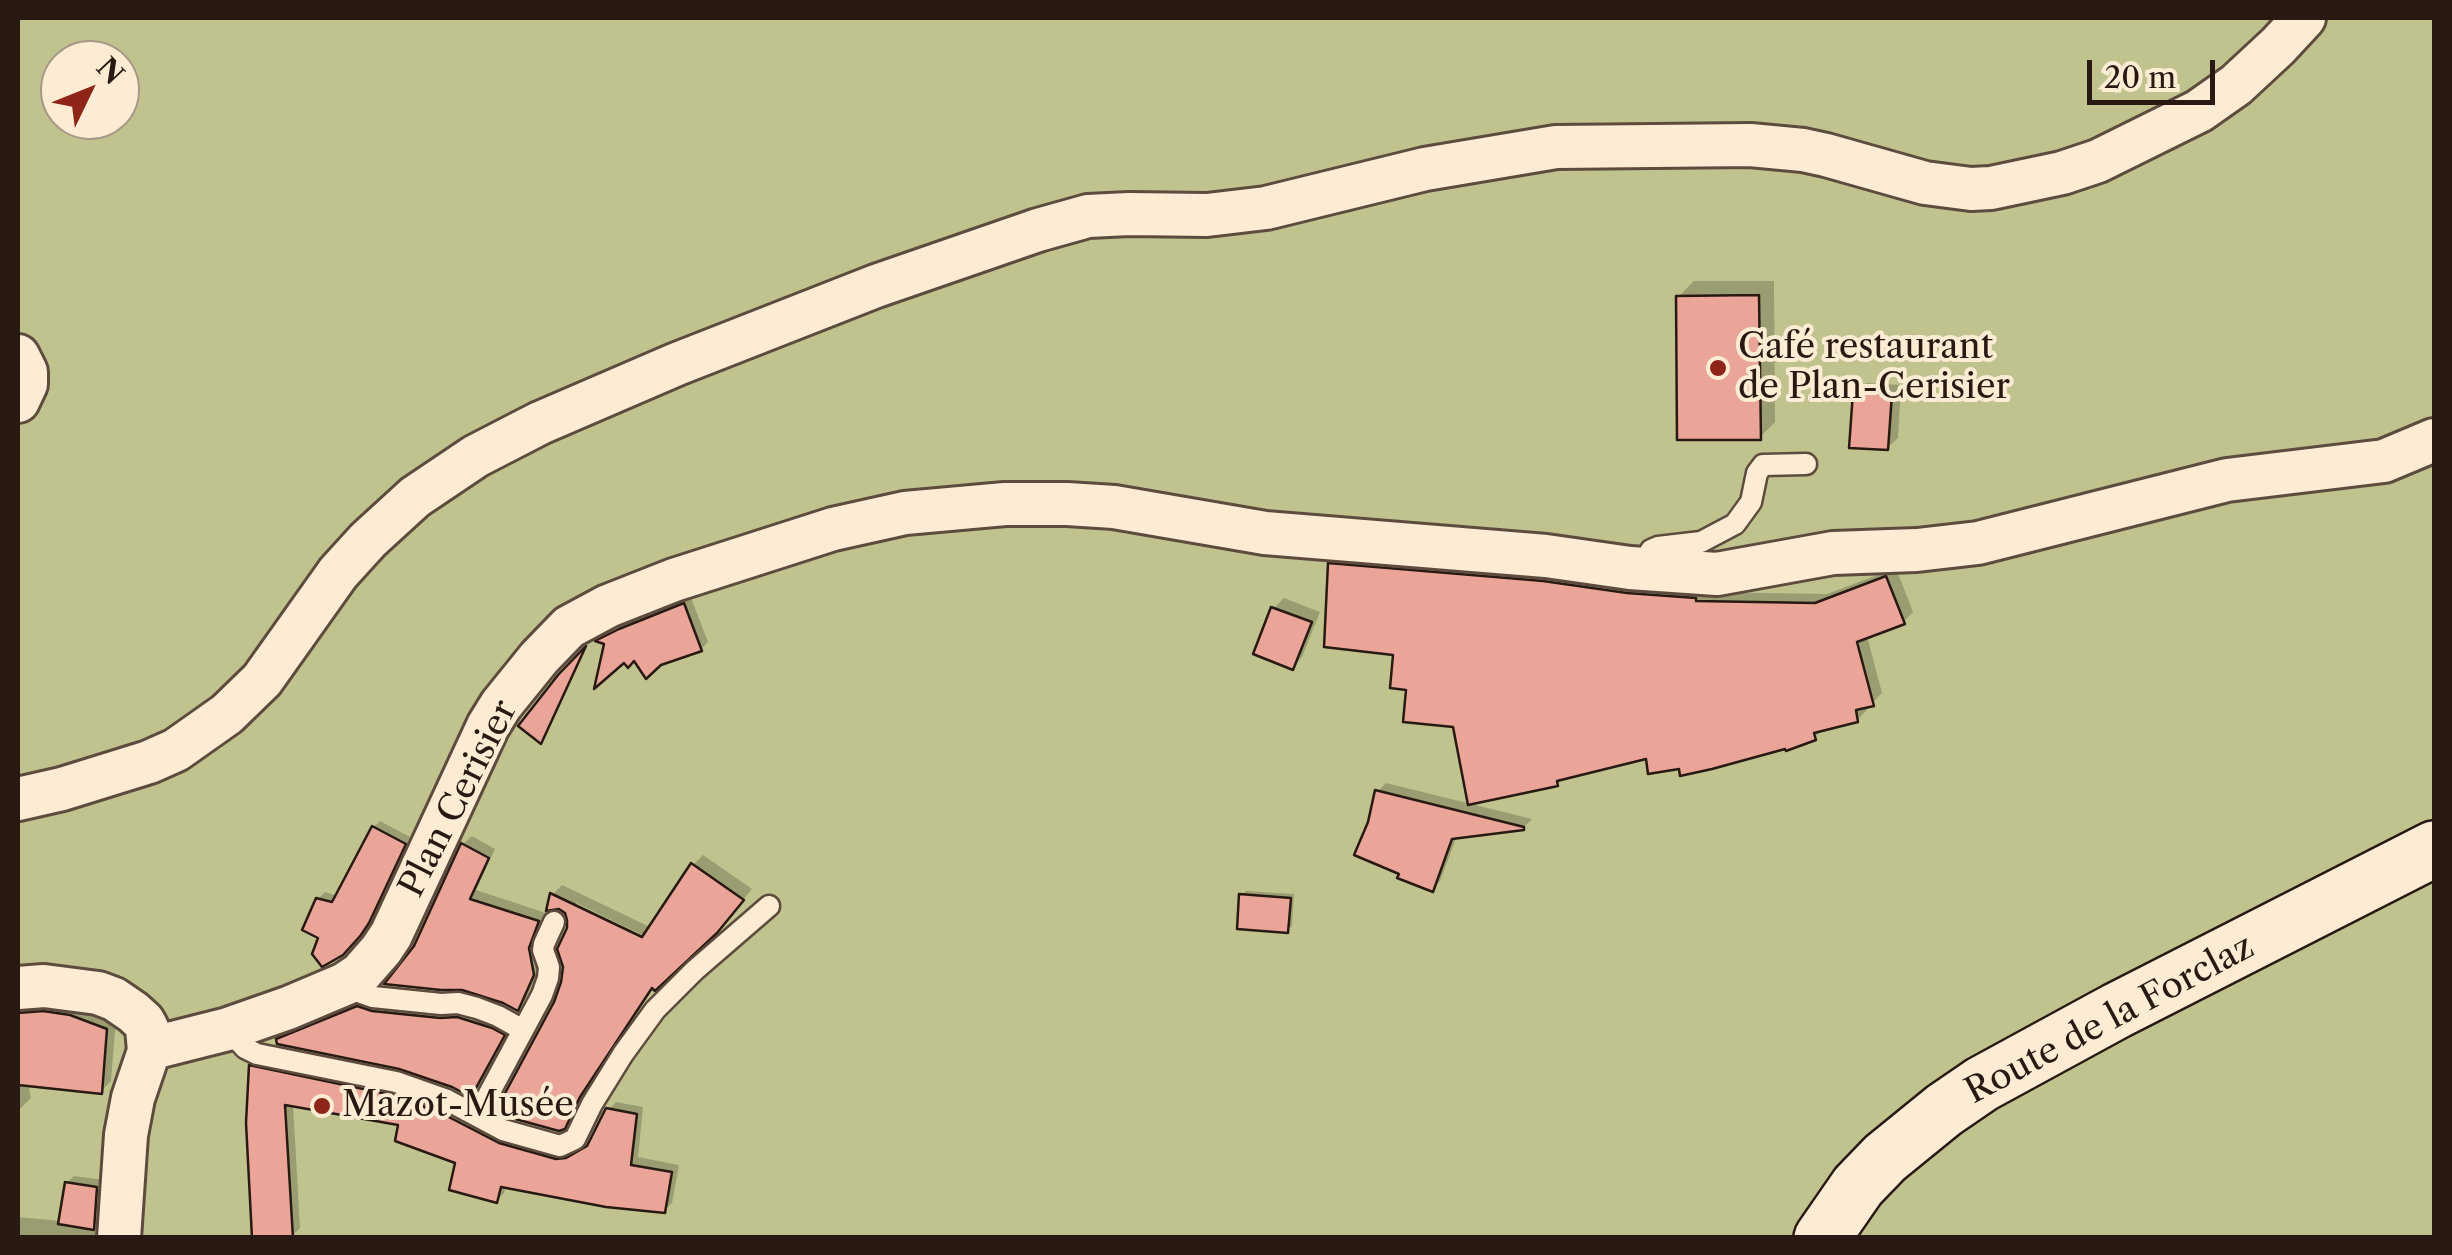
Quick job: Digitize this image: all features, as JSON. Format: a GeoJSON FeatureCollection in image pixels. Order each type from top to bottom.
{"type":"FeatureCollection","features":[{"type":"Feature","properties":{"kind":"main road","name":"Route de la Forclaz"},"geometry":{"type":"LineString","coordinates":[[1822,1238],[1858,1186],[1884,1158],[1982,1084],[2434,849]]}},
{"type":"Feature","properties":{"kind":"street"},"geometry":{"type":"LineString","coordinates":[[18,799],[150,762],[176,750],[227,714],[262,680],[338,573],[368,540],[415,497],[476,456],[540,422],[694,357],[876,286],[1038,230],[1088,216],[1206,215],[1253,210],[1425,169],[1556,147],[1750,144],[1826,155],[1925,183],[1991,188],[2098,161],[2200,111],[2236,85],[2304,18]]}},
{"type":"Feature","properties":{"kind":"street"},"geometry":{"type":"LineString","coordinates":[[18,356],[26,372],[26,384],[18,401]]}},
{"type":"Feature","properties":{"kind":"street","name":"Plan Cerisier"},"geometry":{"type":"LineString","coordinates":[[146,1035],[228,1029],[348,982],[371,962],[391,935],[488,726],[539,658],[569,628],[608,606],[661,585],[833,530],[905,513],[1005,504],[1067,504],[1114,507],[1265,533],[1717,574],[1833,553],[1978,543],[2227,480],[2384,461],[2434,440]]}},
{"type":"Feature","properties":{"kind":"street"},"geometry":{"type":"LineString","coordinates":[[18,988],[44,986],[114,999],[146,1035],[126,1135],[119,1238]]}},
{"type":"Feature","properties":{"kind":"lane"},"geometry":{"type":"LineString","coordinates":[[1640,569],[1651,550],[1701,542],[1735,524],[1751,502],[1757,473],[1763,464],[1806,464]]}},
{"type":"Feature","properties":{"kind":"lane"},"geometry":{"type":"LineString","coordinates":[[228,1029],[245,1048],[258,1054],[396,1082],[447,1100],[503,1130],[560,1146],[568,1144],[579,1132],[622,1054],[656,1010],[695,970],[769,906]]}},
{"type":"Feature","properties":{"kind":"lane"},"geometry":{"type":"LineString","coordinates":[[477,1116],[548,978],[543,950],[554,922]]}},
{"type":"Feature","properties":{"kind":"lane"},"geometry":{"type":"LineString","coordinates":[[348,982],[356,991],[373,996],[477,1008],[523,1030]]}},
{"type":"Feature","properties":{"kind":"green space"},"geometry":{"type":"Polygon","coordinates":[[[18,18],[2434,18],[2434,1237],[18,1237],[18,18]]]}},
{"type":"Feature","properties":{"kind":"building","name":"Café restaurant de Plan-Cerisier"},"geometry":{"type":"Polygon","coordinates":[[[1759,295],[1761,440],[1677,440],[1676,296],[1759,295]]]}},
{"type":"Feature","properties":{"kind":"building"},"geometry":{"type":"Polygon","coordinates":[[[1853,392],[1892,394],[1888,450],[1849,448],[1853,392]]]}},
{"type":"Feature","properties":{"kind":"building"},"geometry":{"type":"Polygon","coordinates":[[[1328,563],[1543,581],[1696,601],[1815,603],[1886,576],[1905,624],[1857,642],[1874,706],[1856,710],[1858,722],[1814,733],[1816,740],[1680,776],[1679,769],[1648,774],[1646,759],[1557,781],[1558,786],[1468,805],[1453,727],[1403,722],[1406,690],[1390,688],[1393,655],[1324,647],[1328,563]]]}},
{"type":"Feature","properties":{"kind":"building"},"geometry":{"type":"Polygon","coordinates":[[[684,603],[702,651],[661,665],[646,679],[634,661],[628,668],[624,663],[594,689],[604,644],[595,641],[684,603]]]}},
{"type":"Feature","properties":{"kind":"building"},"geometry":{"type":"Polygon","coordinates":[[[1271,607],[1312,622],[1293,670],[1253,654],[1271,607]]]}},
{"type":"Feature","properties":{"kind":"building"},"geometry":{"type":"Polygon","coordinates":[[[586,646],[541,744],[518,726],[586,646]]]}},
{"type":"Feature","properties":{"kind":"building"},"geometry":{"type":"Polygon","coordinates":[[[1375,790],[1524,830],[1452,839],[1433,892],[1354,855],[1368,822],[1375,790]]]}},
{"type":"Feature","properties":{"kind":"building"},"geometry":{"type":"Polygon","coordinates":[[[372,826],[406,844],[361,935],[343,955],[322,967],[312,954],[318,938],[302,930],[316,898],[332,902],[372,826]]]}},
{"type":"Feature","properties":{"kind":"building"},"geometry":{"type":"Polygon","coordinates":[[[461,843],[489,858],[470,899],[539,921],[529,948],[534,975],[518,1011],[462,990],[384,984],[414,946],[461,843]]]}},
{"type":"Feature","properties":{"kind":"building"},"geometry":{"type":"Polygon","coordinates":[[[691,863],[744,900],[717,933],[655,991],[652,988],[580,1097],[565,1129],[559,1131],[508,1117],[496,1110],[561,982],[563,967],[557,949],[567,920],[559,909],[546,911],[550,893],[642,937],[691,863]]]}},
{"type":"Feature","properties":{"kind":"building"},"geometry":{"type":"Polygon","coordinates":[[[1239,894],[1291,898],[1288,933],[1237,929],[1239,894]]]}},
{"type":"Feature","properties":{"kind":"building"},"geometry":{"type":"Polygon","coordinates":[[[357,1006],[372,1011],[457,1017],[505,1035],[471,1097],[399,1069],[277,1044],[276,1039],[357,1006]]]}},
{"type":"Feature","properties":{"kind":"building"},"geometry":{"type":"Polygon","coordinates":[[[18,1013],[70,1015],[107,1029],[102,1094],[18,1085],[18,1013]]]}},
{"type":"Feature","properties":{"kind":"building"},"geometry":{"type":"Polygon","coordinates":[[[249,1065],[392,1095],[441,1113],[499,1143],[556,1159],[587,1146],[606,1108],[637,1114],[631,1165],[672,1172],[665,1213],[606,1207],[501,1187],[497,1203],[449,1190],[455,1163],[395,1141],[398,1125],[285,1105],[293,1238],[252,1238],[246,1123],[249,1065]]]}},
{"type":"Feature","properties":{"kind":"building"},"geometry":{"type":"Polygon","coordinates":[[[65,1182],[97,1187],[94,1230],[58,1224],[65,1182]]]}},
{"type":"Feature","properties":{"kind":"place","name":"Café restaurant de Plan-Cerisier"},"geometry":{"type":"Point","coordinates":[1718,368]}},
{"type":"Feature","properties":{"kind":"place","name":"Mazot-Musée"},"geometry":{"type":"Point","coordinates":[322,1106]}}]}
